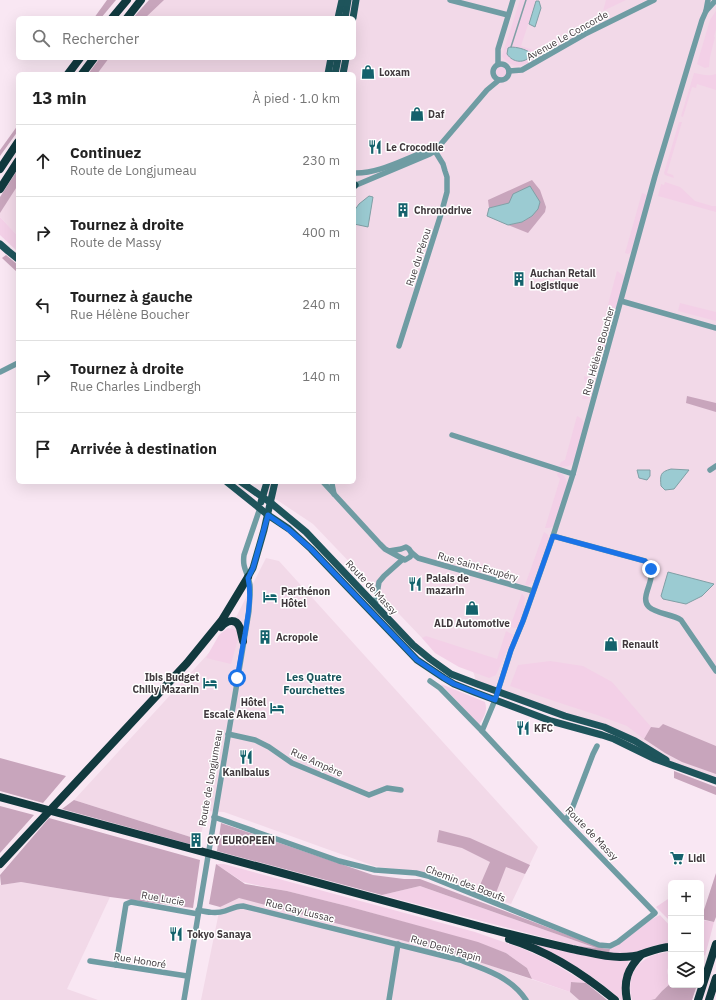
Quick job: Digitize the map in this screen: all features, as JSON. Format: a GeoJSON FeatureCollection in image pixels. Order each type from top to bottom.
{"type":"FeatureCollection","features":[{"type":"Feature","properties":{"kind":"highway"},"geometry":{"type":"LineString","coordinates":[[114,16],[127,0]]}},
{"type":"Feature","properties":{"kind":"highway"},"geometry":{"type":"LineString","coordinates":[[128,16],[142,0]]}},
{"type":"Feature","properties":{"kind":"highway"},"geometry":{"type":"LineString","coordinates":[[70,72],[78,60]]}},
{"type":"Feature","properties":{"kind":"highway"},"geometry":{"type":"LineString","coordinates":[[84,72],[92,60]]}},
{"type":"Feature","properties":{"kind":"highway"},"geometry":{"type":"LineString","coordinates":[[0,169],[16,145]]}},
{"type":"Feature","properties":{"kind":"highway"},"geometry":{"type":"LineString","coordinates":[[0,189],[16,164]]}},
{"type":"Feature","properties":{"kind":"highway"},"geometry":{"type":"LineString","coordinates":[[0,864],[177,674],[214,631],[248,578]]}},
{"type":"Feature","properties":{"kind":"highway"},"geometry":{"type":"LineString","coordinates":[[214,631],[219,629],[225,622],[233,622],[239,626],[243,641]]}},
{"type":"Feature","properties":{"kind":"highway"},"geometry":{"type":"LineString","coordinates":[[0,798],[197,852],[554,945],[613,957],[630,957],[641,955],[651,950],[668,947]]}},
{"type":"Feature","properties":{"kind":"highway"},"geometry":{"type":"LineString","coordinates":[[220,858],[514,940],[545,954],[572,969],[615,1000]]}},
{"type":"Feature","properties":{"kind":"highway"},"geometry":{"type":"LineString","coordinates":[[698,1000],[716,944]]}},
{"type":"Feature","properties":{"kind":"highway"},"geometry":{"type":"LineString","coordinates":[[627,1000],[625,988],[627,974],[631,966],[641,955]]}},
{"type":"Feature","properties":{"kind":"highway"},"geometry":{"type":"LineString","coordinates":[[704,966],[716,979],[709,1000]]}},
{"type":"Feature","properties":{"kind":"main road"},"geometry":{"type":"LineString","coordinates":[[338,16],[342,0]]}},
{"type":"Feature","properties":{"kind":"main road"},"geometry":{"type":"LineString","coordinates":[[345,16],[348,0]]}},
{"type":"Feature","properties":{"kind":"main road"},"geometry":{"type":"LineString","coordinates":[[353,16],[356,0]]}},
{"type":"Feature","properties":{"kind":"main road"},"geometry":{"type":"LineString","coordinates":[[328,72],[331,60]]}},
{"type":"Feature","properties":{"kind":"main road"},"geometry":{"type":"LineString","coordinates":[[335,72],[338,60]]}},
{"type":"Feature","properties":{"kind":"main road"},"geometry":{"type":"LineString","coordinates":[[343,72],[346,60]]}},
{"type":"Feature","properties":{"kind":"main road"},"geometry":{"type":"LineString","coordinates":[[0,244],[16,258]]}},
{"type":"Feature","properties":{"kind":"main road","name":"Route de Massy"},"geometry":{"type":"LineString","coordinates":[[230,484],[288,529],[311,549],[417,660],[444,678],[454,684],[551,721],[614,739],[655,759],[716,781]]}},
{"type":"Feature","properties":{"kind":"main road","name":"Route de Massy"},"geometry":{"type":"LineString","coordinates":[[244,484],[271,503],[306,532],[413,645],[451,674],[565,716],[604,727],[635,741],[676,767]]}},
{"type":"Feature","properties":{"kind":"main road"},"geometry":{"type":"LineString","coordinates":[[260,508],[266,484]]}},
{"type":"Feature","properties":{"kind":"main road","name":"Route de Longjumeau"},"geometry":{"type":"LineString","coordinates":[[248,578],[253,568],[268,515],[274,484]]}},
{"type":"Feature","properties":{"kind":"street"},"geometry":{"type":"LineString","coordinates":[[450,0],[508,15]]}},
{"type":"Feature","properties":{"kind":"street"},"geometry":{"type":"LineString","coordinates":[[487,90],[493,75],[494,67],[498,64],[498,49],[513,0]]}},
{"type":"Feature","properties":{"kind":"street","name":"Avenue Le Concorde"},"geometry":{"type":"LineString","coordinates":[[509,71],[522,70],[585,34],[654,0]]}},
{"type":"Feature","properties":{"kind":"street","name":"Rue Hélène Boucher"},"geometry":{"type":"LineString","coordinates":[[498,692],[509,657],[553,536],[573,474],[655,176],[706,11],[708,0]]}},
{"type":"Feature","properties":{"kind":"street","name":"Rue Hélène Boucher"},"geometry":{"type":"LineString","coordinates":[[706,11],[716,0]]}},
{"type":"Feature","properties":{"kind":"street"},"geometry":{"type":"LineString","coordinates":[[356,185],[430,154],[436,149],[487,90],[499,80],[505,79],[509,74],[509,71],[505,65],[498,64]]}},
{"type":"Feature","properties":{"kind":"street"},"geometry":{"type":"LineString","coordinates":[[493,75],[499,80]]}},
{"type":"Feature","properties":{"kind":"street"},"geometry":{"type":"LineString","coordinates":[[356,173],[370,173],[436,149]]}},
{"type":"Feature","properties":{"kind":"street","name":"Rue du Pérou"},"geometry":{"type":"LineString","coordinates":[[399,346],[447,192],[447,177],[436,149]]}},
{"type":"Feature","properties":{"kind":"street"},"geometry":{"type":"LineString","coordinates":[[621,301],[716,328]]}},
{"type":"Feature","properties":{"kind":"street"},"geometry":{"type":"LineString","coordinates":[[0,372],[16,364]]}},
{"type":"Feature","properties":{"kind":"street"},"geometry":{"type":"LineString","coordinates":[[452,435],[573,474]]}},
{"type":"Feature","properties":{"kind":"street"},"geometry":{"type":"LineString","coordinates":[[710,470],[716,466]]}},
{"type":"Feature","properties":{"kind":"street"},"geometry":{"type":"LineString","coordinates":[[324,484],[385,549],[404,558]]}},
{"type":"Feature","properties":{"kind":"street"},"geometry":{"type":"LineString","coordinates":[[333,484],[334,494]]}},
{"type":"Feature","properties":{"kind":"street"},"geometry":{"type":"LineString","coordinates":[[248,578],[244,569],[243,560],[260,508]]}},
{"type":"Feature","properties":{"kind":"street"},"geometry":{"type":"LineString","coordinates":[[553,536],[645,561],[651,569],[652,577],[646,596],[648,606],[653,610],[677,617],[681,620],[716,671]]}},
{"type":"Feature","properties":{"kind":"street"},"geometry":{"type":"LineString","coordinates":[[375,605],[379,582],[404,558],[411,556],[411,552],[408,548],[404,547],[389,551]]}},
{"type":"Feature","properties":{"kind":"street"},"geometry":{"type":"LineString","coordinates":[[401,549],[399,552],[404,558]]}},
{"type":"Feature","properties":{"kind":"street","name":"Rue Saint-Exupéry"},"geometry":{"type":"LineString","coordinates":[[411,552],[418,558]]}},
{"type":"Feature","properties":{"kind":"street","name":"Rue Saint-Exupéry"},"geometry":{"type":"LineString","coordinates":[[404,558],[418,558],[533,591]]}},
{"type":"Feature","properties":{"kind":"street","name":"Route de Longjumeau"},"geometry":{"type":"LineString","coordinates":[[184,1000],[248,611],[250,586],[248,578]]}},
{"type":"Feature","properties":{"kind":"street","name":"Route de Massy"},"geometry":{"type":"LineString","coordinates":[[430,681],[440,688],[482,731],[655,913]]}},
{"type":"Feature","properties":{"kind":"street"},"geometry":{"type":"LineString","coordinates":[[482,731],[498,692]]}},
{"type":"Feature","properties":{"kind":"street","name":"Rue Ampère"},"geometry":{"type":"LineString","coordinates":[[228,734],[255,740],[269,747],[292,763],[369,795],[387,788],[401,790]]}},
{"type":"Feature","properties":{"kind":"street"},"geometry":{"type":"LineString","coordinates":[[565,820],[570,814],[592,754],[597,746]]}},
{"type":"Feature","properties":{"kind":"street","name":"Chemin des Bœufs"},"geometry":{"type":"LineString","coordinates":[[214,817],[354,865],[375,870],[416,873],[428,876],[599,945],[610,946],[618,942],[655,913]]}},
{"type":"Feature","properties":{"kind":"street","name":"Rue Lucie"},"geometry":{"type":"LineString","coordinates":[[116,965],[126,904],[131,902],[198,912]]}},
{"type":"Feature","properties":{"kind":"street","name":"Rue Gay Lussac"},"geometry":{"type":"LineString","coordinates":[[198,912],[216,913],[238,906],[243,906],[398,944]]}},
{"type":"Feature","properties":{"kind":"street"},"geometry":{"type":"LineString","coordinates":[[389,1000],[398,944]]}},
{"type":"Feature","properties":{"kind":"street","name":"Rue Denis Papin"},"geometry":{"type":"LineString","coordinates":[[398,944],[460,960],[485,969],[510,982],[526,1000]]}},
{"type":"Feature","properties":{"kind":"street","name":"Rue Honoré"},"geometry":{"type":"LineString","coordinates":[[90,961],[188,976]]}},
{"type":"Feature","properties":{"kind":"shaded area"},"geometry":{"type":"Polygon","coordinates":[[[107,0],[116,0],[103,16],[95,16],[107,0]]]}},
{"type":"Feature","properties":{"kind":"shaded area"},"geometry":{"type":"Polygon","coordinates":[[[149,0],[164,0],[147,16],[135,16],[149,0]]]}},
{"type":"Feature","properties":{"kind":"shaded area"},"geometry":{"type":"Polygon","coordinates":[[[157,0],[716,0],[716,781],[677,767],[635,741],[477,684],[469,658],[422,638],[313,524],[265,492],[266,484],[356,484],[356,72],[96,72],[105,60],[356,60],[356,16],[144,16],[157,0]]]}},
{"type":"Feature","properties":{"kind":"shaded area"},"geometry":{"type":"Polygon","coordinates":[[[520,0],[536,0],[521,46],[533,50],[538,47],[542,54],[526,64],[518,66],[509,63],[502,56],[520,0]]]}},
{"type":"Feature","properties":{"kind":"shaded area"},"geometry":{"type":"Polygon","coordinates":[[[606,0],[626,0],[603,11],[606,0]]]}},
{"type":"Feature","properties":{"kind":"shaded area"},"geometry":{"type":"Polygon","coordinates":[[[716,11],[715,37],[709,67],[705,68],[697,64],[710,20],[716,11]]]}},
{"type":"Feature","properties":{"kind":"shaded area"},"geometry":{"type":"Polygon","coordinates":[[[98,60],[108,60],[98,72],[90,72],[98,60]]]}},
{"type":"Feature","properties":{"kind":"shaded area"},"geometry":{"type":"Polygon","coordinates":[[[501,66],[505,68],[507,72],[505,76],[501,78],[497,76],[495,72],[497,68],[501,66]]]}},
{"type":"Feature","properties":{"kind":"shaded area"},"geometry":{"type":"Polygon","coordinates":[[[694,73],[707,75],[716,74],[716,90],[697,84],[696,88],[692,87],[683,117],[681,116],[694,73]]]}},
{"type":"Feature","properties":{"kind":"shaded area"},"geometry":{"type":"Polygon","coordinates":[[[679,122],[682,122],[667,173],[673,175],[674,178],[665,175],[664,173],[679,122]]]}},
{"type":"Feature","properties":{"kind":"shaded area"},"geometry":{"type":"Polygon","coordinates":[[[16,128],[16,134],[0,156],[0,150],[16,128]]]}},
{"type":"Feature","properties":{"kind":"shaded area"},"geometry":{"type":"Polygon","coordinates":[[[16,172],[16,188],[0,213],[0,197],[16,172]]]}},
{"type":"Feature","properties":{"kind":"shaded area"},"geometry":{"type":"Polygon","coordinates":[[[532,180],[540,190],[546,207],[545,212],[528,233],[508,225],[522,222],[532,216],[509,203],[489,208],[488,200],[532,180]]]}},
{"type":"Feature","properties":{"kind":"shaded area"},"geometry":{"type":"Polygon","coordinates":[[[665,182],[680,187],[695,201],[716,206],[716,212],[658,196],[661,184],[664,185],[665,182]]]}},
{"type":"Feature","properties":{"kind":"shaded area"},"geometry":{"type":"Polygon","coordinates":[[[16,186],[16,234],[0,217],[0,206],[16,186]]]}},
{"type":"Feature","properties":{"kind":"shaded area"},"geometry":{"type":"Polygon","coordinates":[[[642,193],[648,195],[631,252],[628,254],[625,253],[642,193]]]}},
{"type":"Feature","properties":{"kind":"shaded area"},"geometry":{"type":"Polygon","coordinates":[[[0,217],[16,234],[16,250],[0,235],[0,217]]]}},
{"type":"Feature","properties":{"kind":"shaded area"},"geometry":{"type":"Polygon","coordinates":[[[6,255],[16,263],[16,271],[2,258],[6,255]]]}},
{"type":"Feature","properties":{"kind":"shaded area"},"geometry":{"type":"Polygon","coordinates":[[[617,271],[623,275],[624,279],[615,314],[606,312],[617,271]]]}},
{"type":"Feature","properties":{"kind":"shaded area"},"geometry":{"type":"Polygon","coordinates":[[[680,303],[716,312],[716,321],[678,311],[680,303]]]}},
{"type":"Feature","properties":{"kind":"shaded area"},"geometry":{"type":"Polygon","coordinates":[[[606,313],[614,315],[600,364],[596,368],[587,368],[592,362],[606,313]]]}},
{"type":"Feature","properties":{"kind":"shaded area"},"geometry":{"type":"Polygon","coordinates":[[[584,376],[592,382],[594,386],[593,394],[587,399],[582,399],[586,383],[584,376]]]}},
{"type":"Feature","properties":{"kind":"shaded area"},"geometry":{"type":"Polygon","coordinates":[[[687,396],[716,403],[716,412],[686,403],[687,396]]]}},
{"type":"Feature","properties":{"kind":"shaded area"},"geometry":{"type":"Polygon","coordinates":[[[577,416],[582,419],[584,424],[574,461],[570,465],[559,466],[561,462],[565,460],[577,416]]]}},
{"type":"Feature","properties":{"kind":"shaded area"},"geometry":{"type":"Polygon","coordinates":[[[558,472],[565,478],[567,487],[553,527],[545,528],[560,479],[557,475],[558,472]]]}},
{"type":"Feature","properties":{"kind":"shaded area"},"geometry":{"type":"Polygon","coordinates":[[[544,532],[548,535],[549,539],[534,580],[529,585],[525,585],[544,532]]]}},
{"type":"Feature","properties":{"kind":"shaded area"},"geometry":{"type":"Polygon","coordinates":[[[266,558],[279,561],[538,847],[511,904],[426,874],[374,866],[224,812],[206,811],[200,840],[74,800],[229,631],[266,558]]]}},
{"type":"Feature","properties":{"kind":"shaded area"},"geometry":{"type":"Polygon","coordinates":[[[522,593],[525,598],[525,606],[518,627],[510,627],[522,593]]]}},
{"type":"Feature","properties":{"kind":"shaded area"},"geometry":{"type":"Polygon","coordinates":[[[228,628],[238,631],[238,639],[231,664],[206,658],[219,635],[228,628]]]}},
{"type":"Feature","properties":{"kind":"shaded area"},"geometry":{"type":"Polygon","coordinates":[[[506,631],[514,635],[496,675],[489,678],[459,667],[435,653],[422,638],[426,636],[497,659],[506,631]]]}},
{"type":"Feature","properties":{"kind":"shaded area"},"geometry":{"type":"Polygon","coordinates":[[[550,661],[583,666],[612,682],[651,727],[644,739],[627,726],[510,686],[518,665],[550,661]]]}},
{"type":"Feature","properties":{"kind":"shaded area"},"geometry":{"type":"Polygon","coordinates":[[[441,684],[485,702],[486,711],[479,725],[441,684]]]}},
{"type":"Feature","properties":{"kind":"shaded area"},"geometry":{"type":"Polygon","coordinates":[[[663,724],[716,746],[716,774],[682,762],[644,739],[651,727],[659,728],[663,724]]]}},
{"type":"Feature","properties":{"kind":"shaded area"},"geometry":{"type":"Polygon","coordinates":[[[0,758],[66,776],[43,803],[0,791],[0,758]]]}},
{"type":"Feature","properties":{"kind":"shaded area"},"geometry":{"type":"Polygon","coordinates":[[[674,771],[716,787],[716,795],[674,778],[674,771]]]}},
{"type":"Feature","properties":{"kind":"shaded area"},"geometry":{"type":"Polygon","coordinates":[[[74,800],[200,840],[197,846],[62,809],[74,800]]]}},
{"type":"Feature","properties":{"kind":"shaded area"},"geometry":{"type":"Polygon","coordinates":[[[0,806],[34,815],[0,853],[0,806]]]}},
{"type":"Feature","properties":{"kind":"shaded area"},"geometry":{"type":"Polygon","coordinates":[[[49,818],[200,860],[193,908],[110,897],[21,882],[1,885],[0,875],[49,818]]]}},
{"type":"Feature","properties":{"kind":"shaded area"},"geometry":{"type":"Polygon","coordinates":[[[221,823],[373,875],[404,879],[420,879],[602,948],[610,949],[609,953],[577,946],[596,948],[420,886],[382,895],[217,851],[221,823]]]}},
{"type":"Feature","properties":{"kind":"shaded area"},"geometry":{"type":"Polygon","coordinates":[[[439,830],[470,838],[530,865],[525,874],[506,867],[494,898],[477,892],[490,862],[462,848],[437,842],[439,830]]]}},
{"type":"Feature","properties":{"kind":"shaded area"},"geometry":{"type":"Polygon","coordinates":[[[216,864],[224,864],[475,932],[521,948],[548,960],[586,983],[571,982],[570,992],[532,979],[527,968],[506,953],[475,942],[347,906],[243,882],[216,864]]]}},
{"type":"Feature","properties":{"kind":"shaded area"},"geometry":{"type":"Polygon","coordinates":[[[216,864],[245,884],[287,891],[478,942],[506,953],[527,968],[532,979],[451,953],[239,898],[220,907],[209,904],[216,864]]]}},
{"type":"Feature","properties":{"kind":"shaded area"},"geometry":{"type":"Polygon","coordinates":[[[716,873],[716,917],[714,922],[704,920],[704,910],[716,873]]]}},
{"type":"Feature","properties":{"kind":"shaded area"},"geometry":{"type":"Polygon","coordinates":[[[224,877],[570,992],[579,1000],[201,1000],[220,907],[224,877]]]}},
{"type":"Feature","properties":{"kind":"shaded area"},"geometry":{"type":"Polygon","coordinates":[[[21,882],[110,897],[67,989],[98,1000],[0,1000],[0,885],[21,882]]]}},
{"type":"Feature","properties":{"kind":"shaded area"},"geometry":{"type":"Polygon","coordinates":[[[420,886],[599,949],[577,946],[382,895],[420,886]]]}},
{"type":"Feature","properties":{"kind":"shaded area"},"geometry":{"type":"Polygon","coordinates":[[[668,899],[668,919],[656,907],[668,899]]]}},
{"type":"Feature","properties":{"kind":"shaded area"},"geometry":{"type":"Polygon","coordinates":[[[660,915],[668,924],[668,943],[656,945],[626,954],[609,953],[610,949],[660,915]]]}},
{"type":"Feature","properties":{"kind":"shaded area"},"geometry":{"type":"Polygon","coordinates":[[[704,920],[714,922],[705,956],[704,955],[704,920]]]}},
{"type":"Feature","properties":{"kind":"shaded area"},"geometry":{"type":"Polygon","coordinates":[[[527,942],[629,961],[623,980],[623,1000],[582,970],[527,942]]]}},
{"type":"Feature","properties":{"kind":"shaded area"},"geometry":{"type":"Polygon","coordinates":[[[668,952],[668,986],[655,999],[632,1000],[630,985],[636,967],[647,958],[660,953],[668,952]]]}},
{"type":"Feature","properties":{"kind":"shaded area"},"geometry":{"type":"Polygon","coordinates":[[[571,982],[586,983],[607,1000],[579,1000],[570,992],[571,982]]]}},
{"type":"Feature","properties":{"kind":"shaded area"},"geometry":{"type":"Polygon","coordinates":[[[668,986],[668,988],[696,988],[692,1000],[651,1000],[655,999],[668,986]]]}},
{"type":"Feature","properties":{"kind":"water"},"geometry":{"type":"Polygon","coordinates":[[[536,1],[539,1],[541,8],[535,27],[529,24],[536,1]]]}},
{"type":"Feature","properties":{"kind":"water"},"geometry":{"type":"Polygon","coordinates":[[[508,48],[524,49],[531,53],[531,55],[526,60],[516,61],[507,54],[508,48]]]}},
{"type":"Feature","properties":{"kind":"water"},"geometry":{"type":"Polygon","coordinates":[[[530,186],[540,202],[538,209],[532,216],[522,222],[508,225],[487,216],[489,208],[509,203],[513,194],[530,186]]]}},
{"type":"Feature","properties":{"kind":"water"},"geometry":{"type":"Polygon","coordinates":[[[369,196],[373,197],[368,227],[356,224],[356,208],[369,196]]]}},
{"type":"Feature","properties":{"kind":"water"},"geometry":{"type":"Polygon","coordinates":[[[671,469],[689,470],[674,489],[665,490],[661,486],[661,477],[665,471],[671,469]]]}},
{"type":"Feature","properties":{"kind":"water"},"geometry":{"type":"Polygon","coordinates":[[[637,470],[650,470],[650,476],[647,480],[639,478],[637,470]]]}},
{"type":"Feature","properties":{"kind":"water"},"geometry":{"type":"Polygon","coordinates":[[[668,572],[714,584],[702,596],[686,604],[663,599],[661,596],[668,572]]]}},
{"type":"Feature","properties":{"kind":"waterway"},"geometry":{"type":"LineString","coordinates":[[511,47],[526,0]]}},
{"type":"Feature","properties":{"kind":"place","name":"Loxam"},"geometry":{"type":"Point","coordinates":[368,72]}},
{"type":"Feature","properties":{"kind":"place","name":"Daf"},"geometry":{"type":"Point","coordinates":[417,114]}},
{"type":"Feature","properties":{"kind":"place","name":"Le Crocodile"},"geometry":{"type":"Point","coordinates":[375,147]}},
{"type":"Feature","properties":{"kind":"place","name":"Chronodrive"},"geometry":{"type":"Point","coordinates":[403,210]}},
{"type":"Feature","properties":{"kind":"place","name":"Auchan Retail Logistique"},"geometry":{"type":"Point","coordinates":[519,279]}},
{"type":"Feature","properties":{"kind":"place","name":"Palais de mazarin"},"geometry":{"type":"Point","coordinates":[415,584]}},
{"type":"Feature","properties":{"kind":"place","name":"Parthénon Hôtel"},"geometry":{"type":"Point","coordinates":[270,597]}},
{"type":"Feature","properties":{"kind":"place","name":"ALD Automotive"},"geometry":{"type":"Point","coordinates":[472,608]}},
{"type":"Feature","properties":{"kind":"place","name":"Acropole"},"geometry":{"type":"Point","coordinates":[265,637]}},
{"type":"Feature","properties":{"kind":"place","name":"Renault"},"geometry":{"type":"Point","coordinates":[611,644]}},
{"type":"Feature","properties":{"kind":"place","name":"Ibis Budget Chilly Mazarin"},"geometry":{"type":"Point","coordinates":[210,683]}},
{"type":"Feature","properties":{"kind":"place","name":"Hôtel Escale Akena"},"geometry":{"type":"Point","coordinates":[277,708]}},
{"type":"Feature","properties":{"kind":"place","name":"KFC"},"geometry":{"type":"Point","coordinates":[523,728]}},
{"type":"Feature","properties":{"kind":"place","name":"Kanibalus"},"geometry":{"type":"Point","coordinates":[246,757]}},
{"type":"Feature","properties":{"kind":"place","name":"CY EUROPEEN"},"geometry":{"type":"Point","coordinates":[196,840]}},
{"type":"Feature","properties":{"kind":"place","name":"Lidl"},"geometry":{"type":"Point","coordinates":[677,858]}},
{"type":"Feature","properties":{"kind":"place","name":"Tokyo Sanaya"},"geometry":{"type":"Point","coordinates":[176,934]}},
{"type":"Feature","properties":{"kind":"district","name":"Les Quatre Fourchettes"},"geometry":{"type":"Point","coordinates":[314,683]}},
{"type":"Feature","properties":{"kind":"route"},"geometry":{"type":"LineString","coordinates":[[237,678],[250,594],[248,578],[253,568],[268,515],[288,529],[311,549],[417,660],[454,684],[495,700],[511,650],[523,621],[553,536],[645,561],[651,569]]}}]}
